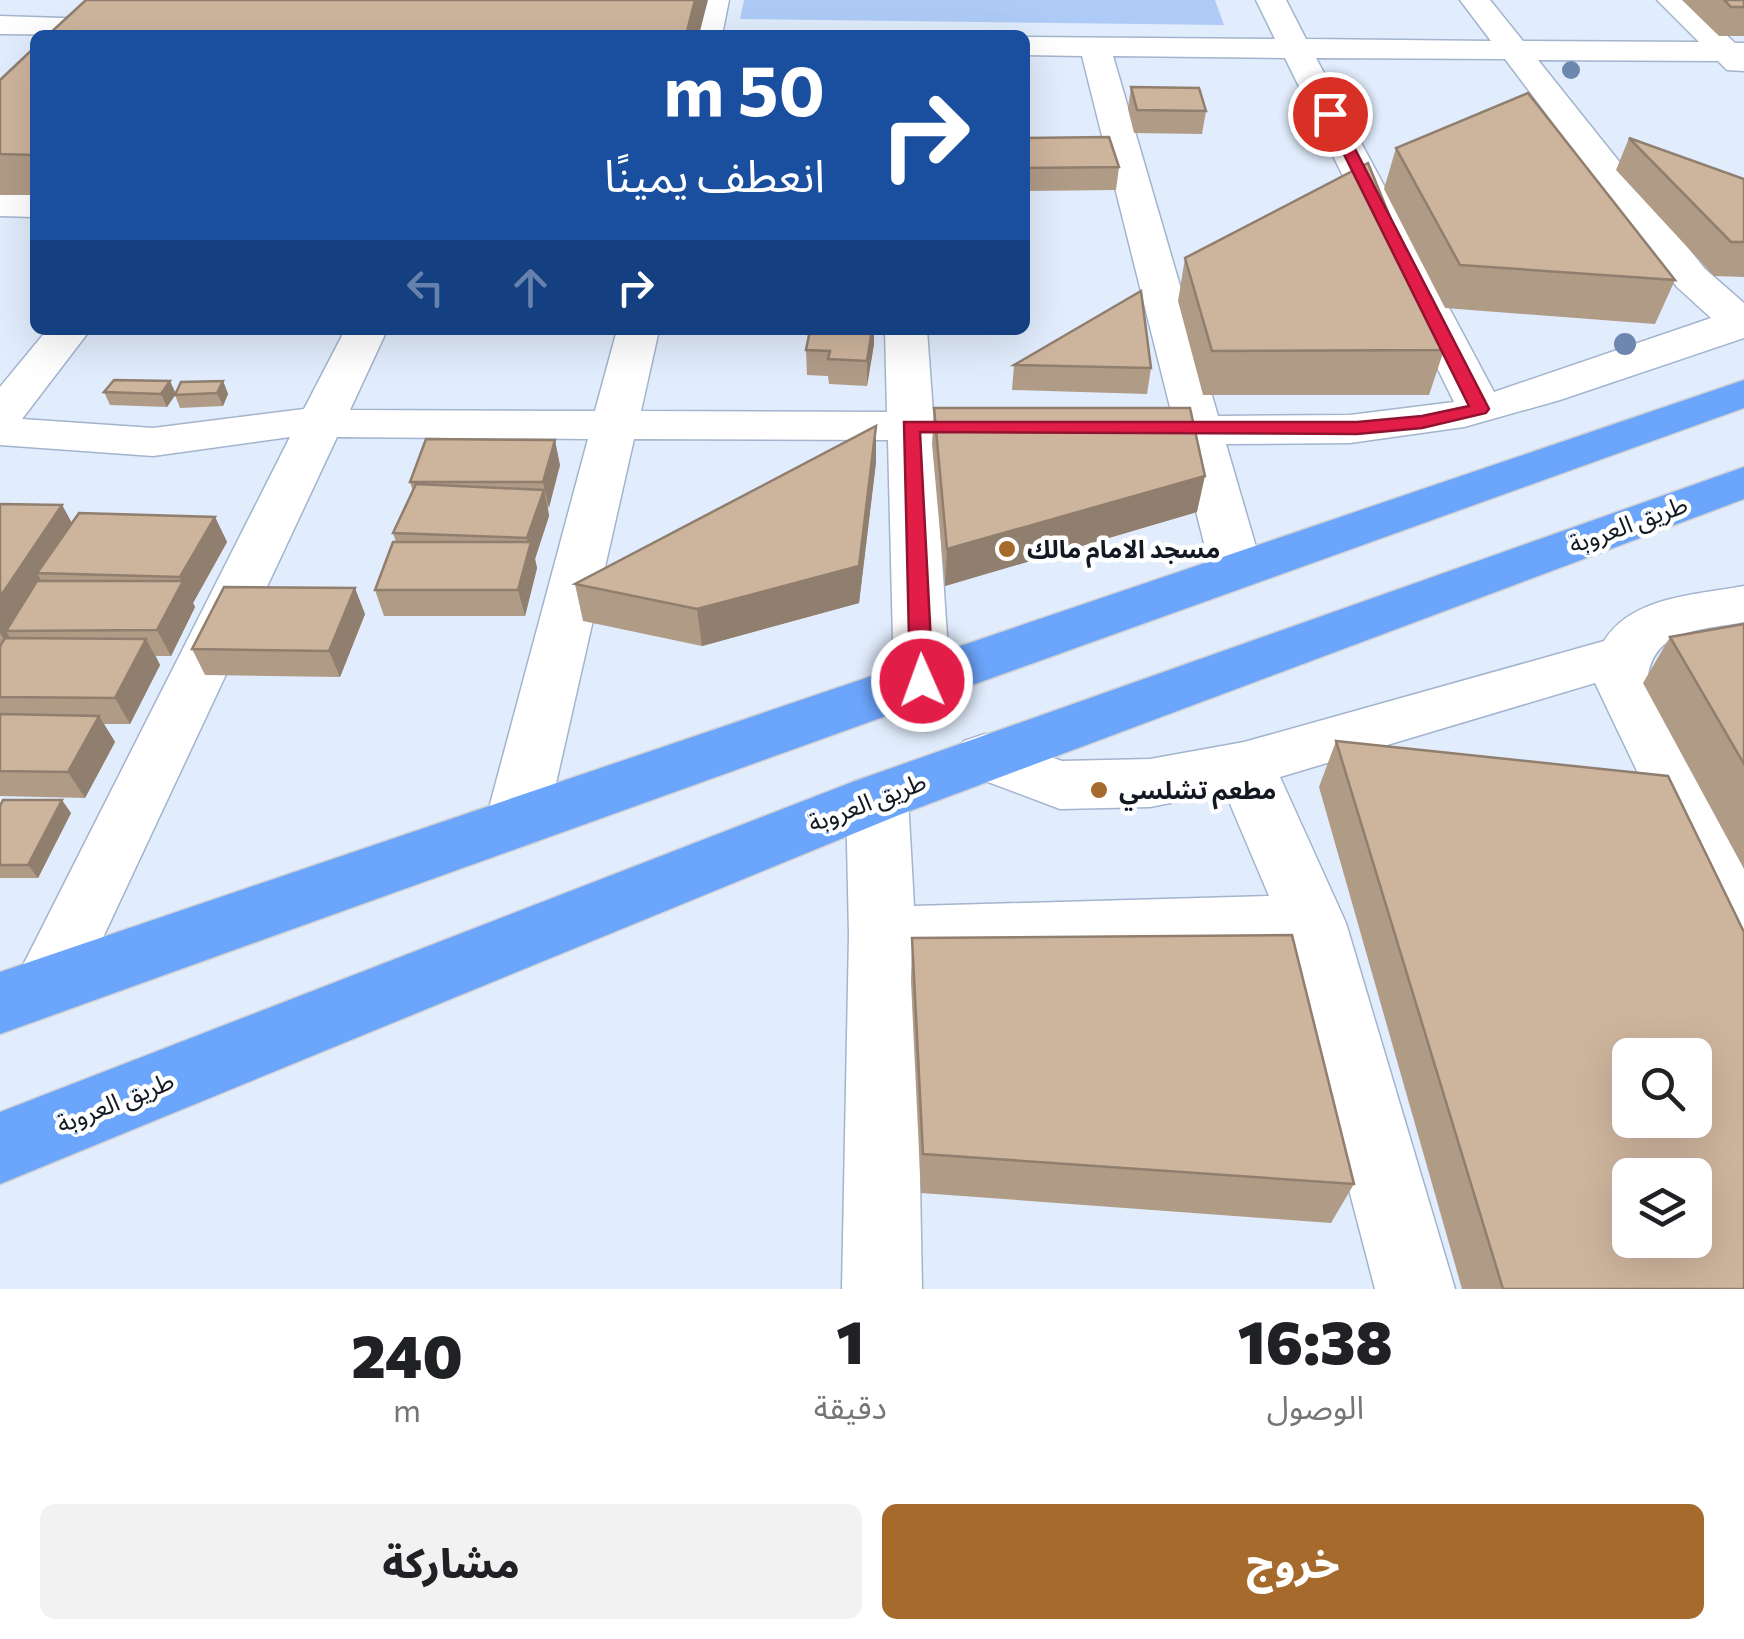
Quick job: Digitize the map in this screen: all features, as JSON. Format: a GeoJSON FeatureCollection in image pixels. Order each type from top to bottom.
{"type":"FeatureCollection","features":[{"type":"Feature","properties":{"kind":"highway"},"geometry":{"type":"LineString","coordinates":[[23,995],[1744,394]]}},
{"type":"Feature","properties":{"kind":"highway","name":"طريق العروبة"},"geometry":{"type":"LineString","coordinates":[[0,1148],[985,757],[1744,482]]}},
{"type":"Feature","properties":{"kind":"street"},"geometry":{"type":"LineString","coordinates":[[707,30],[714,0]]}},
{"type":"Feature","properties":{"kind":"street"},"geometry":{"type":"LineString","coordinates":[[1271,0],[1480,409]]}},
{"type":"Feature","properties":{"kind":"street"},"geometry":{"type":"LineString","coordinates":[[0,431],[153,442],[187,440],[269,424],[1390,426],[1480,409],[1742,323],[1682,268],[1475,0]]}},
{"type":"Feature","properties":{"kind":"street"},"geometry":{"type":"LineString","coordinates":[[1672,0],[1738,57]]}},
{"type":"Feature","properties":{"kind":"street"},"geometry":{"type":"LineString","coordinates":[[0,24],[98,24]]}},
{"type":"Feature","properties":{"kind":"street"},"geometry":{"type":"LineString","coordinates":[[1030,46],[1516,50],[1738,57]]}},
{"type":"Feature","properties":{"kind":"street"},"geometry":{"type":"LineString","coordinates":[[1095,46],[1237,571]]}},
{"type":"Feature","properties":{"kind":"street"},"geometry":{"type":"LineString","coordinates":[[0,206],[30,206]]}},
{"type":"Feature","properties":{"kind":"street"},"geometry":{"type":"LineString","coordinates":[[0,417],[65,335]]}},
{"type":"Feature","properties":{"kind":"street"},"geometry":{"type":"LineString","coordinates":[[23,995],[364,335]]}},
{"type":"Feature","properties":{"kind":"street"},"geometry":{"type":"LineString","coordinates":[[516,822],[637,335]]}},
{"type":"Feature","properties":{"kind":"street"},"geometry":{"type":"LineString","coordinates":[[906,335],[922,681]]}},
{"type":"Feature","properties":{"kind":"street"},"geometry":{"type":"LineString","coordinates":[[1744,604],[1644,628],[1628,640],[1620,656],[1620,676],[1629,698],[1744,927]]}},
{"type":"Feature","properties":{"kind":"street"},"geometry":{"type":"LineString","coordinates":[[985,757],[1060,784],[1150,784],[1244,765],[1620,656]]}},
{"type":"Feature","properties":{"kind":"street"},"geometry":{"type":"LineString","coordinates":[[1244,765],[1313,923],[1415,1289]]}},
{"type":"Feature","properties":{"kind":"street"},"geometry":{"type":"LineString","coordinates":[[878,798],[882,1289]]}},
{"type":"Feature","properties":{"kind":"street"},"geometry":{"type":"LineString","coordinates":[[882,935],[1313,923]]}},
{"type":"Feature","properties":{"kind":"shaded area"},"geometry":{"type":"Polygon","coordinates":[[[744,0],[1215,0],[1224,25],[740,19],[744,0]]]}},
{"type":"Feature","properties":{"kind":"building"},"geometry":{"type":"Polygon","coordinates":[[[86,0],[695,0],[687,30],[53,30],[86,0]]]}},
{"type":"Feature","properties":{"kind":"building"},"geometry":{"type":"Polygon","coordinates":[[[1724,0],[1744,0],[1744,7],[1731,7],[1724,0]]]}},
{"type":"Feature","properties":{"kind":"building"},"geometry":{"type":"Polygon","coordinates":[[[30,52],[30,155],[0,154],[0,80],[30,52]]]}},
{"type":"Feature","properties":{"kind":"building"},"geometry":{"type":"Polygon","coordinates":[[[1131,87],[1199,88],[1206,111],[1137,110],[1131,87]]]}},
{"type":"Feature","properties":{"kind":"building"},"geometry":{"type":"Polygon","coordinates":[[[1528,93],[1675,280],[1460,265],[1396,148],[1528,93]]]}},
{"type":"Feature","properties":{"kind":"building"},"geometry":{"type":"Polygon","coordinates":[[[1109,137],[1119,167],[1030,168],[1030,138],[1109,137]]]}},
{"type":"Feature","properties":{"kind":"building"},"geometry":{"type":"Polygon","coordinates":[[[1629,138],[1744,179],[1744,242],[1731,242],[1629,138]]]}},
{"type":"Feature","properties":{"kind":"building"},"geometry":{"type":"Polygon","coordinates":[[[1368,163],[1444,350],[1212,351],[1185,258],[1368,163]]]}},
{"type":"Feature","properties":{"kind":"building"},"geometry":{"type":"Polygon","coordinates":[[[1141,291],[1151,368],[1014,365],[1141,291]]]}},
{"type":"Feature","properties":{"kind":"building"},"geometry":{"type":"Polygon","coordinates":[[[809,335],[871,335],[867,361],[828,359],[830,351],[806,350],[809,335]]]}},
{"type":"Feature","properties":{"kind":"building"},"geometry":{"type":"Polygon","coordinates":[[[114,380],[170,381],[161,394],[104,392],[114,380]]]}},
{"type":"Feature","properties":{"kind":"building"},"geometry":{"type":"Polygon","coordinates":[[[223,381],[217,393],[175,395],[181,382],[223,381]]]}},
{"type":"Feature","properties":{"kind":"building","name":"مسجد الامام مالك"},"geometry":{"type":"Polygon","coordinates":[[[934,408],[1190,408],[1205,476],[947,549],[934,408]]]}},
{"type":"Feature","properties":{"kind":"building"},"geometry":{"type":"Polygon","coordinates":[[[876,426],[859,566],[697,609],[575,584],[876,426]]]}},
{"type":"Feature","properties":{"kind":"building"},"geometry":{"type":"Polygon","coordinates":[[[426,439],[555,440],[543,482],[410,482],[426,439]]]}},
{"type":"Feature","properties":{"kind":"building"},"geometry":{"type":"Polygon","coordinates":[[[416,484],[544,490],[527,538],[393,533],[416,484]]]}},
{"type":"Feature","properties":{"kind":"building"},"geometry":{"type":"Polygon","coordinates":[[[0,504],[62,505],[0,597],[0,504]]]}},
{"type":"Feature","properties":{"kind":"building"},"geometry":{"type":"Polygon","coordinates":[[[79,513],[215,517],[180,577],[37,573],[79,513]]]}},
{"type":"Feature","properties":{"kind":"building"},"geometry":{"type":"Polygon","coordinates":[[[393,542],[531,542],[518,590],[375,590],[393,542]]]}},
{"type":"Feature","properties":{"kind":"building"},"geometry":{"type":"Polygon","coordinates":[[[37,581],[183,581],[157,630],[6,631],[37,581]]]}},
{"type":"Feature","properties":{"kind":"building"},"geometry":{"type":"Polygon","coordinates":[[[224,587],[355,588],[329,651],[192,649],[224,587]]]}},
{"type":"Feature","properties":{"kind":"building"},"geometry":{"type":"Polygon","coordinates":[[[1744,624],[1744,764],[1670,637],[1744,624]]]}},
{"type":"Feature","properties":{"kind":"building"},"geometry":{"type":"Polygon","coordinates":[[[5,638],[146,639],[115,698],[0,697],[0,646],[5,638]]]}},
{"type":"Feature","properties":{"kind":"building"},"geometry":{"type":"Polygon","coordinates":[[[0,714],[99,716],[68,772],[0,771],[0,714]]]}},
{"type":"Feature","properties":{"kind":"building"},"geometry":{"type":"Polygon","coordinates":[[[1336,741],[1668,776],[1744,932],[1744,1289],[1503,1289],[1336,741]]]}},
{"type":"Feature","properties":{"kind":"building"},"geometry":{"type":"Polygon","coordinates":[[[3,800],[62,800],[28,865],[0,865],[3,800]]]}},
{"type":"Feature","properties":{"kind":"building"},"geometry":{"type":"Polygon","coordinates":[[[1292,935],[1354,1184],[923,1154],[912,938],[1292,935]]]}},
{"type":"Feature","properties":{"kind":"place","name":"مسجد الامام مالك"},"geometry":{"type":"Point","coordinates":[1007,549]}},
{"type":"Feature","properties":{"kind":"place","name":"مطعم تشلسي"},"geometry":{"type":"Point","coordinates":[1099,790]}},
{"type":"Feature","properties":{"kind":"route"},"geometry":{"type":"LineString","coordinates":[[922,681],[910,426],[1357,428],[1422,422],[1480,409],[1330,114]]}}]}
